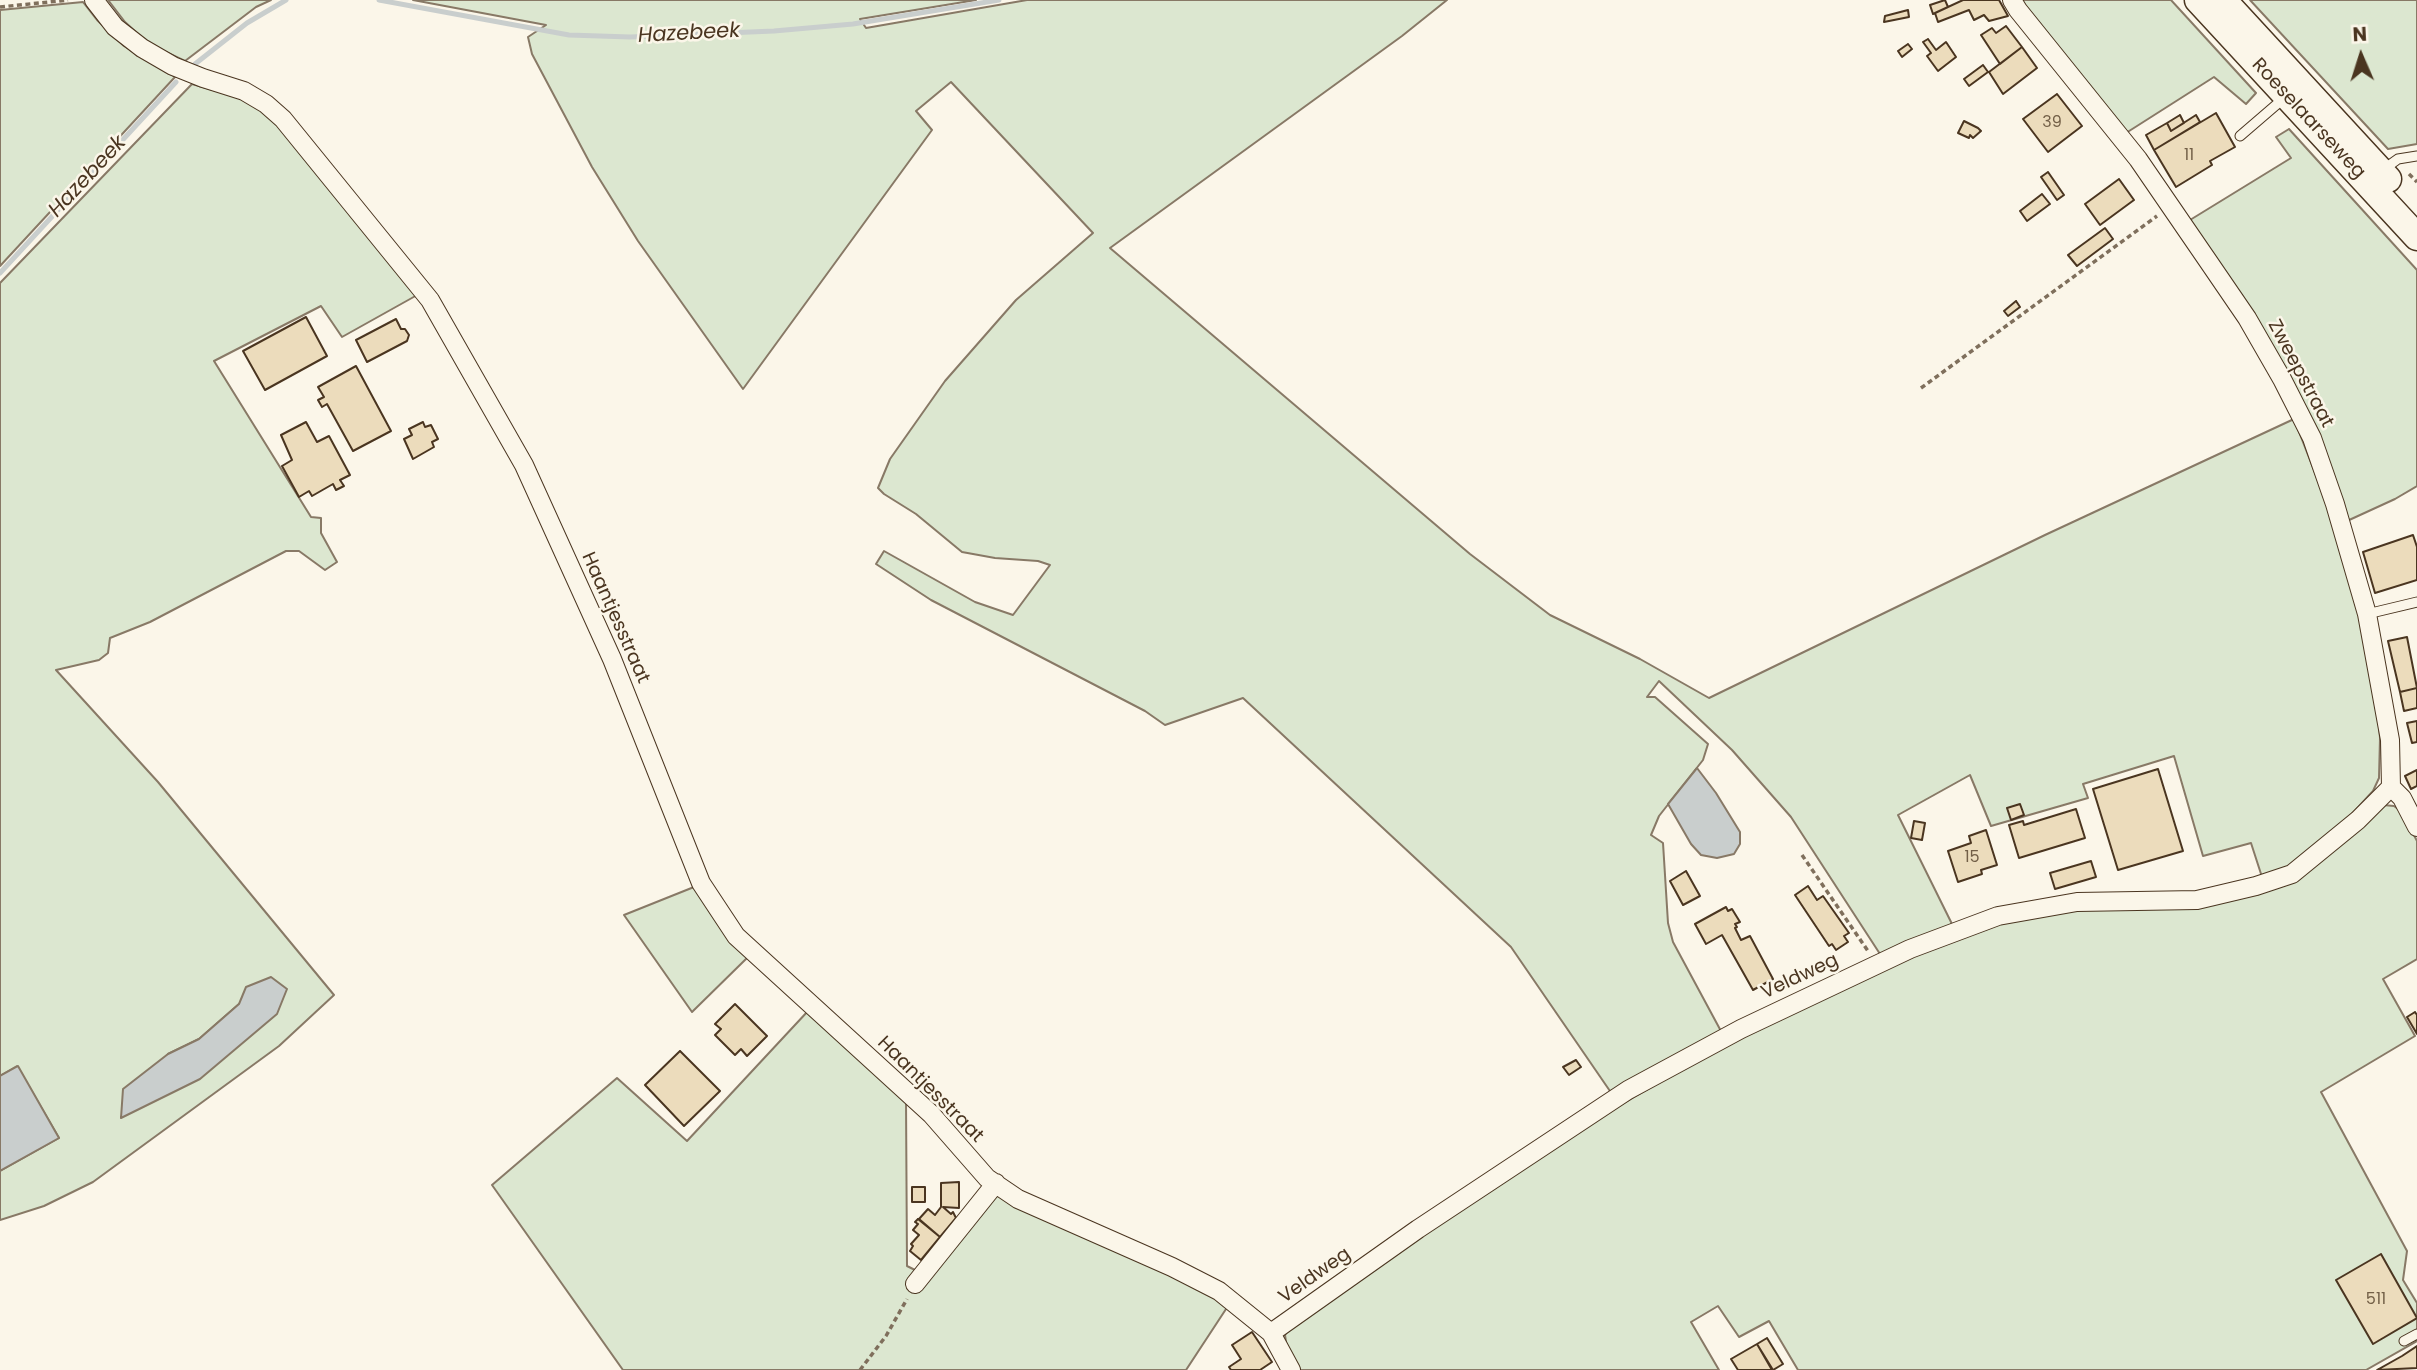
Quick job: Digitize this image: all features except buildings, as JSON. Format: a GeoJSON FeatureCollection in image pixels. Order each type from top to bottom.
{"type":"FeatureCollection","features":[{"type":"Feature","properties":{"kind":"main road","name":"Roeselaarseweg"},"geometry":{"type":"LineString","coordinates":[[2198,0],[2293,90],[2374,178],[2417,237]]}},
{"type":"Feature","properties":{"kind":"main road","name":"Roeselaarseweg"},"geometry":{"type":"LineString","coordinates":[[2223,0],[2293,90]]}},
{"type":"Feature","properties":{"kind":"main road","name":"Roeselaarseweg"},"geometry":{"type":"LineString","coordinates":[[2374,178],[2417,211]]}},
{"type":"Feature","properties":{"kind":"street","name":"Haantjesstraat"},"geometry":{"type":"LineString","coordinates":[[94,0],[114,27],[142,48],[194,75],[244,91],[266,104],[283,119],[430,300],[524,465],[612,659],[701,883],[736,936],[931,1114],[987,1178],[1017,1199],[1172,1267],[1219,1291],[1270,1333],[1291,1370]]}},
{"type":"Feature","properties":{"kind":"street","name":"Zweepstraat"},"geometry":{"type":"LineString","coordinates":[[2012,0],[2138,159],[2247,318],[2312,438],[2335,504],[2367,614],[2390,740],[2391,787]]}},
{"type":"Feature","properties":{"kind":"street"},"geometry":{"type":"LineString","coordinates":[[2391,787],[2402,798],[2417,827]]}},
{"type":"Feature","properties":{"kind":"street","name":"Veldweg"},"geometry":{"type":"LineString","coordinates":[[1270,1333],[1418,1229],[1628,1090],[1741,1029],[1877,964],[1959,929],[1998,916],[2077,902],[2197,900],[2292,874],[2358,820],[2391,787]]}},
{"type":"Feature","properties":{"kind":"street"},"geometry":{"type":"LineString","coordinates":[[915,1283],[996,1183]]}},
{"type":"Feature","properties":{"kind":"lane"},"geometry":{"type":"LineString","coordinates":[[2240,136],[2293,90]]}},
{"type":"Feature","properties":{"kind":"lane"},"geometry":{"type":"LineString","coordinates":[[2374,178],[2399,159],[2417,156]]}},
{"type":"Feature","properties":{"kind":"lane"},"geometry":{"type":"LineString","coordinates":[[2367,614],[2417,602]]}},
{"type":"Feature","properties":{"kind":"lane"},"geometry":{"type":"LineString","coordinates":[[2403,1341],[2417,1334]]}},
{"type":"Feature","properties":{"kind":"path"},"geometry":{"type":"LineString","coordinates":[[0,7],[68,0]]}},
{"type":"Feature","properties":{"kind":"path"},"geometry":{"type":"LineString","coordinates":[[1921,388],[2170,206]]}},
{"type":"Feature","properties":{"kind":"path"},"geometry":{"type":"LineString","coordinates":[[1802,855],[1877,964]]}},
{"type":"Feature","properties":{"kind":"path"},"geometry":{"type":"LineString","coordinates":[[860,1370],[887,1336],[915,1283]]}},
{"type":"Feature","properties":{"kind":"green space"},"geometry":{"type":"Polygon","coordinates":[[[108,0],[271,0],[256,7],[185,61],[149,44],[125,22],[108,0]]]}},
{"type":"Feature","properties":{"kind":"green space"},"geometry":{"type":"Polygon","coordinates":[[[413,0],[976,0],[860,19],[866,28],[1027,0],[1447,0],[1402,36],[1110,248],[1470,554],[1550,615],[1640,659],[1709,698],[2045,535],[2294,419],[2331,514],[2362,620],[2376,688],[2380,738],[2379,778],[2373,791],[2350,816],[2284,870],[2262,877],[2251,843],[2203,856],[2174,756],[2083,784],[2088,798],[1991,826],[1970,775],[1898,815],[1953,926],[1880,954],[1791,817],[1732,750],[1659,681],[1647,697],[1655,697],[1708,744],[1703,760],[1659,816],[1651,835],[1663,843],[1668,923],[1673,942],[1722,1033],[1612,1094],[1511,947],[1243,698],[1165,725],[1145,711],[931,600],[876,564],[884,551],[975,602],[1013,615],[1050,565],[1038,561],[962,552],[916,514],[878,488],[890,459],[945,381],[1016,300],[1093,233],[951,82],[916,111],[932,130],[743,389],[638,241],[592,167],[532,54],[528,37],[546,25],[413,0]]]}},
{"type":"Feature","properties":{"kind":"green space"},"geometry":{"type":"Polygon","coordinates":[[[2021,0],[2171,0],[2256,93],[2246,104],[2214,77],[2126,133],[2021,0]]]}},
{"type":"Feature","properties":{"kind":"green space"},"geometry":{"type":"Polygon","coordinates":[[[2250,0],[2417,0],[2417,144],[2388,149],[2250,0]]]}},
{"type":"Feature","properties":{"kind":"green space"},"geometry":{"type":"Polygon","coordinates":[[[83,2],[124,46],[175,77],[0,266],[0,10],[83,2]]]}},
{"type":"Feature","properties":{"kind":"green space"},"geometry":{"type":"Polygon","coordinates":[[[192,84],[252,101],[276,118],[419,294],[342,337],[321,306],[214,361],[311,517],[321,518],[321,533],[337,562],[325,570],[299,551],[286,551],[150,622],[110,638],[108,653],[99,660],[56,670],[158,782],[334,995],[279,1046],[93,1182],[44,1206],[0,1220],[0,1171],[59,1138],[17,1066],[0,1076],[0,283],[192,84]],[[239,1004],[199,1039],[168,1054],[121,1117],[239,1004]]]}},
{"type":"Feature","properties":{"kind":"green space"},"geometry":{"type":"Polygon","coordinates":[[[2289,129],[2417,270],[2417,486],[2347,521],[2190,220],[2291,158],[2276,137],[2289,129]]]}},
{"type":"Feature","properties":{"kind":"green space"},"geometry":{"type":"Polygon","coordinates":[[[2383,805],[2394,806],[2402,812],[2417,841],[2417,959],[2383,979],[2415,1036],[2321,1092],[2407,1251],[2403,1280],[2417,1303],[2417,1341],[2366,1370],[1798,1370],[1769,1321],[1739,1337],[1718,1306],[1691,1322],[1719,1370],[1300,1370],[1287,1349],[1285,1335],[1291,1324],[1574,1132],[1698,1060],[1886,966],[2027,914],[2245,896],[2383,805]]]}},
{"type":"Feature","properties":{"kind":"green space"},"geometry":{"type":"Polygon","coordinates":[[[699,885],[718,921],[747,958],[692,1012],[624,915],[699,885]]]}},
{"type":"Feature","properties":{"kind":"green space"},"geometry":{"type":"Polygon","coordinates":[[[808,1011],[906,1100],[907,1266],[927,1276],[996,1193],[1212,1295],[1228,1306],[1186,1370],[623,1370],[492,1185],[617,1078],[687,1141],[808,1011]]]}},
{"type":"Feature","properties":{"kind":"shaded area"},"geometry":{"type":"Polygon","coordinates":[[[1697,768],[1740,832],[1740,844],[1734,854],[1717,858],[1701,855],[1691,844],[1668,804],[1697,768]]]}},
{"type":"Feature","properties":{"kind":"shaded area"},"geometry":{"type":"Polygon","coordinates":[[[271,977],[287,989],[277,1014],[200,1079],[121,1118],[123,1089],[168,1054],[199,1039],[239,1004],[246,987],[271,977]]]}},
{"type":"Feature","properties":{"kind":"shaded area"},"geometry":{"type":"Polygon","coordinates":[[[18,1066],[59,1138],[0,1171],[0,1076],[18,1066]]]}},
{"type":"Feature","properties":{"kind":"waterway","name":"Hazebeek"},"geometry":{"type":"LineString","coordinates":[[195,64],[247,23],[286,0]]}},
{"type":"Feature","properties":{"kind":"waterway","name":"Hazebeek"},"geometry":{"type":"LineString","coordinates":[[379,0],[569,35],[630,37],[774,31],[853,24],[999,0]]}},
{"type":"Feature","properties":{"kind":"waterway","name":"Hazebeek"},"geometry":{"type":"LineString","coordinates":[[0,273],[176,82]]}}]}
